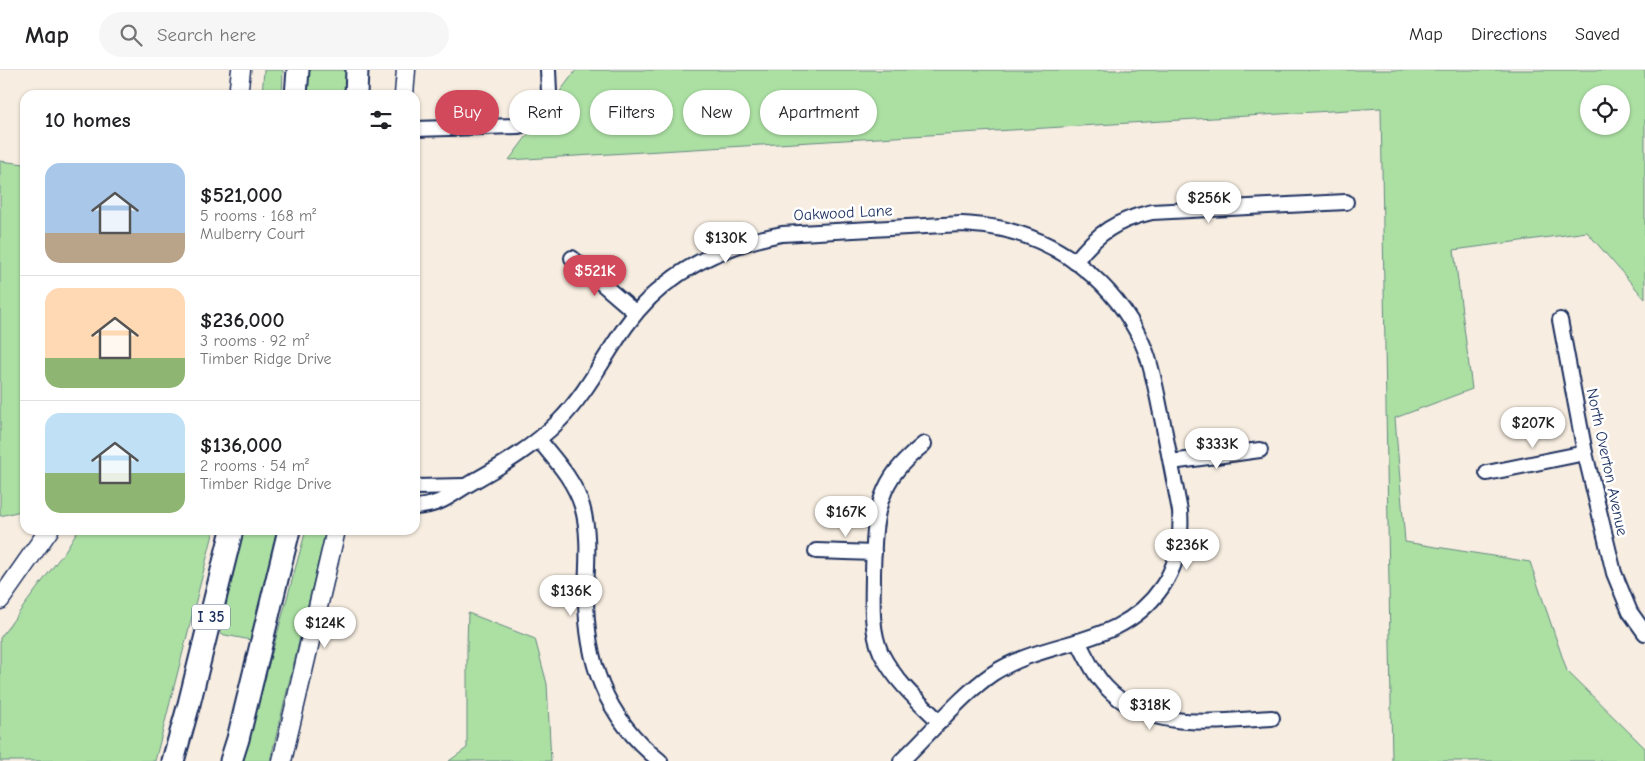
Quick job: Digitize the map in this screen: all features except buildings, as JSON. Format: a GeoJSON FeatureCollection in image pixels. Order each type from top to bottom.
{"type":"FeatureCollection","features":[{"type":"Feature","properties":{"kind":"highway"},"geometry":{"type":"LineString","coordinates":[[296,90],[298,70]]}},
{"type":"Feature","properties":{"kind":"highway"},"geometry":{"type":"LineString","coordinates":[[356,90],[357,70]]}},
{"type":"Feature","properties":{"kind":"highway","name":"I 35"},"geometry":{"type":"LineString","coordinates":[[173,761],[231,535]]}},
{"type":"Feature","properties":{"kind":"highway"},"geometry":{"type":"LineString","coordinates":[[231,761],[288,535]]}},
{"type":"Feature","properties":{"kind":"main road"},"geometry":{"type":"LineString","coordinates":[[239,90],[241,70]]}},
{"type":"Feature","properties":{"kind":"main road"},"geometry":{"type":"LineString","coordinates":[[404,90],[406,70]]}},
{"type":"Feature","properties":{"kind":"main road"},"geometry":{"type":"LineString","coordinates":[[0,600],[46,535]]}},
{"type":"Feature","properties":{"kind":"main road"},"geometry":{"type":"LineString","coordinates":[[282,761],[335,535]]}},
{"type":"Feature","properties":{"kind":"street"},"geometry":{"type":"LineString","coordinates":[[420,129],[518,126],[535,121],[544,112],[549,92],[548,70]]}},
{"type":"Feature","properties":{"kind":"street"},"geometry":{"type":"LineString","coordinates":[[1076,262],[1099,235],[1116,224],[1143,214],[1346,202]]}},
{"type":"Feature","properties":{"kind":"street","name":"Oakwood Lane"},"geometry":{"type":"LineString","coordinates":[[420,507],[431,506],[450,497],[514,458],[539,440],[560,420],[578,398],[636,313],[669,282],[688,268],[731,246],[782,234],[961,224],[1009,230],[1033,238],[1058,250],[1076,262],[1107,290],[1134,326],[1146,351],[1153,375],[1180,511],[1179,549],[1167,581],[1143,610],[1129,621],[1078,642],[1020,660],[993,674],[975,687],[901,761]]}},
{"type":"Feature","properties":{"kind":"street"},"geometry":{"type":"LineString","coordinates":[[572,258],[636,313]]}},
{"type":"Feature","properties":{"kind":"street","name":"North Overton Avenue"},"geometry":{"type":"LineString","coordinates":[[1560,320],[1585,454],[1614,573],[1630,612],[1645,633]]}},
{"type":"Feature","properties":{"kind":"street"},"geometry":{"type":"LineString","coordinates":[[539,440],[566,473],[575,488],[582,507],[587,534],[587,635],[599,678],[608,699],[621,720],[636,738],[660,761]]}},
{"type":"Feature","properties":{"kind":"street"},"geometry":{"type":"LineString","coordinates":[[924,444],[908,457],[895,472],[878,508],[874,528],[872,616],[880,650],[890,668],[900,683],[940,722]]}},
{"type":"Feature","properties":{"kind":"street"},"geometry":{"type":"LineString","coordinates":[[1171,462],[1260,450]]}},
{"type":"Feature","properties":{"kind":"street"},"geometry":{"type":"LineString","coordinates":[[1487,473],[1585,454]]}},
{"type":"Feature","properties":{"kind":"street","name":"Oakwood Lane"},"geometry":{"type":"LineString","coordinates":[[420,487],[466,486]]}},
{"type":"Feature","properties":{"kind":"street"},"geometry":{"type":"LineString","coordinates":[[816,551],[874,553]]}},
{"type":"Feature","properties":{"kind":"street"},"geometry":{"type":"LineString","coordinates":[[1078,642],[1094,672],[1106,687],[1133,708],[1152,716],[1187,722],[1272,718]]}},
{"type":"Feature","properties":{"kind":"green space"},"geometry":{"type":"Polygon","coordinates":[[[264,70],[283,70],[282,90],[262,90],[264,70]]]}},
{"type":"Feature","properties":{"kind":"green space"},"geometry":{"type":"Polygon","coordinates":[[[307,70],[349,70],[347,90],[305,90],[307,70]]]}},
{"type":"Feature","properties":{"kind":"green space"},"geometry":{"type":"Polygon","coordinates":[[[576,70],[1645,70],[1645,299],[1587,232],[1454,250],[1472,389],[1395,418],[1405,542],[1530,562],[1567,671],[1645,748],[1645,761],[1392,761],[1381,108],[509,160],[528,135],[580,135],[580,90],[561,90],[576,70]]]}},
{"type":"Feature","properties":{"kind":"green space"},"geometry":{"type":"Polygon","coordinates":[[[0,161],[20,163],[20,511],[0,516],[0,161]]]}},
{"type":"Feature","properties":{"kind":"green space"},"geometry":{"type":"Polygon","coordinates":[[[75,535],[213,535],[155,761],[0,761],[0,638],[75,535]]]}},
{"type":"Feature","properties":{"kind":"green space"},"geometry":{"type":"Polygon","coordinates":[[[241,535],[277,535],[251,640],[220,634],[241,535]]]}},
{"type":"Feature","properties":{"kind":"green space"},"geometry":{"type":"Polygon","coordinates":[[[305,535],[325,535],[270,761],[242,761],[305,535]]]}},
{"type":"Feature","properties":{"kind":"green space"},"geometry":{"type":"Polygon","coordinates":[[[468,613],[535,639],[547,684],[551,761],[449,761],[467,748],[468,613]]]}}]}
